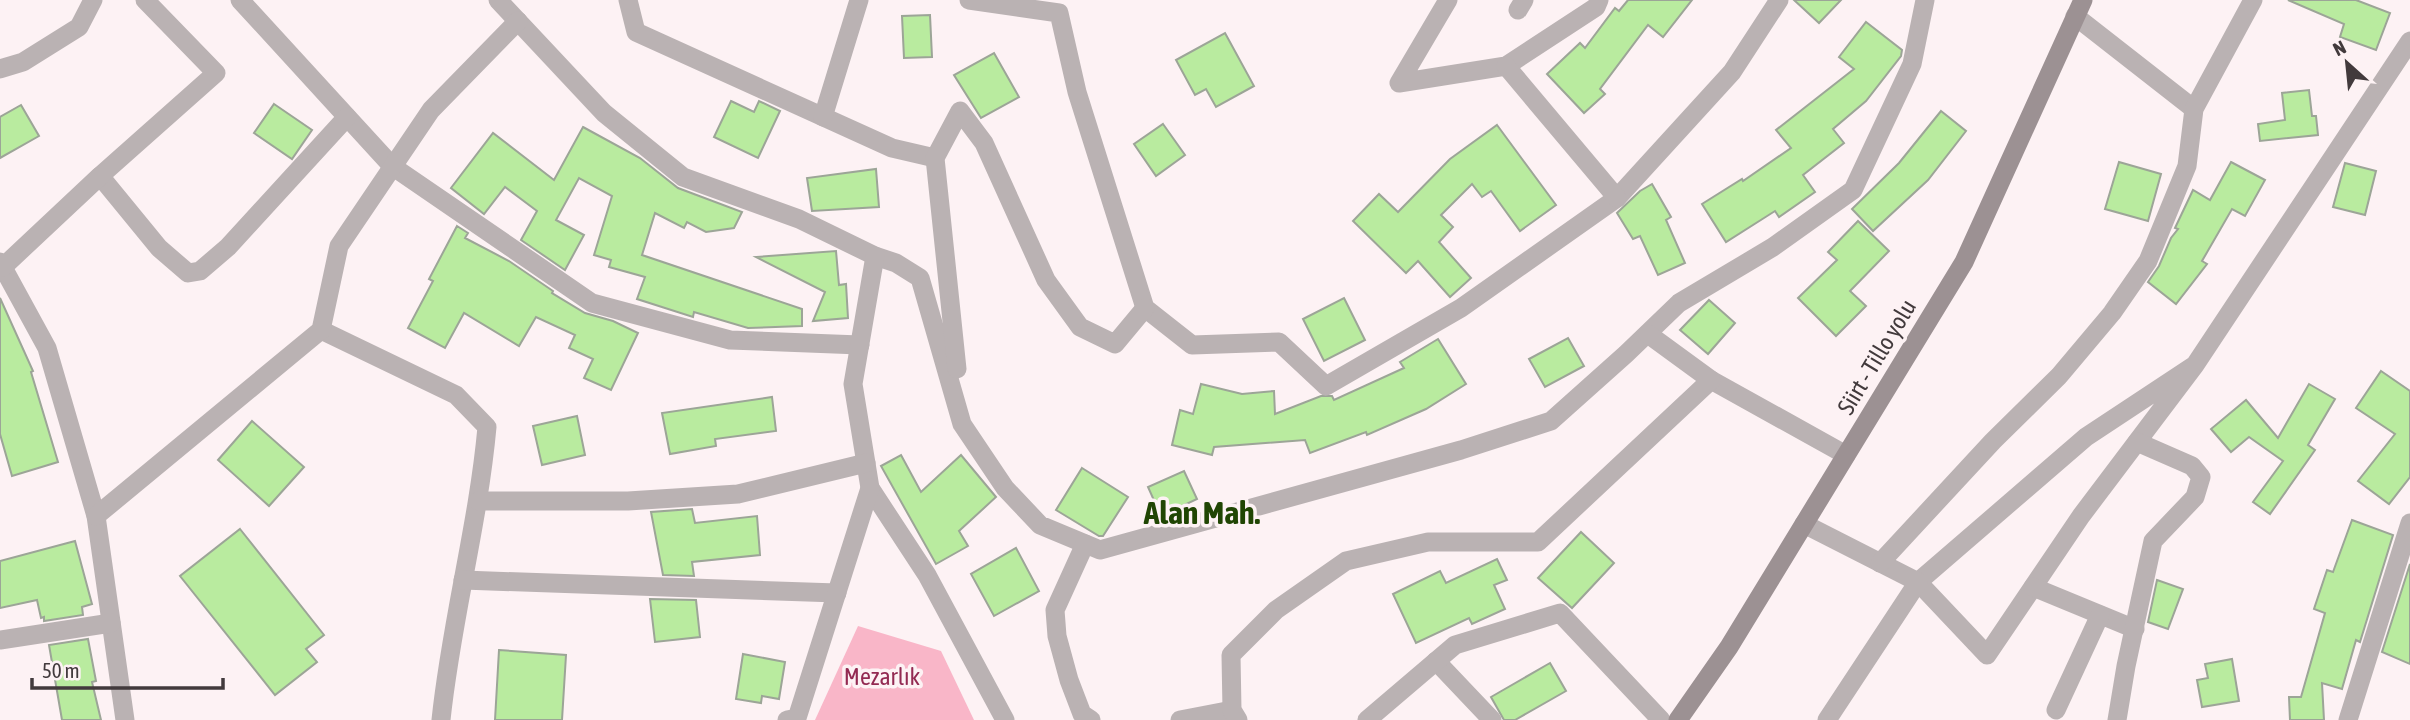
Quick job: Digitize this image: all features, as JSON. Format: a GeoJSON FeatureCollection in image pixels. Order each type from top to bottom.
{"type":"FeatureCollection","features":[{"type":"Feature","properties":{"kind":"main road","name":"Siirt - Tillo yolu"},"geometry":{"type":"LineString","coordinates":[[1678,720],[1729,648],[1964,262],[2079,8]]}},
{"type":"Feature","properties":{"kind":"street"},"geometry":{"type":"LineString","coordinates":[[0,69],[23,62],[79,27],[93,0]]}},
{"type":"Feature","properties":{"kind":"street"},"geometry":{"type":"LineString","coordinates":[[125,720],[96,516],[47,348],[1,264],[216,73],[145,0]]}},
{"type":"Feature","properties":{"kind":"street"},"geometry":{"type":"LineString","coordinates":[[240,0],[392,166],[592,303],[730,340],[860,345]]}},
{"type":"Feature","properties":{"kind":"street"},"geometry":{"type":"LineString","coordinates":[[498,0],[604,113],[683,177],[799,219],[875,256],[896,262],[920,278],[962,424],[1005,488],[1040,525],[1100,550],[1461,450],[1551,421],[1679,303],[1773,247],[1853,190],[1912,64],[1925,0]]}},
{"type":"Feature","properties":{"kind":"street"},"geometry":{"type":"LineString","coordinates":[[628,0],[636,32],[892,148],[935,158]]}},
{"type":"Feature","properties":{"kind":"street"},"geometry":{"type":"LineString","coordinates":[[823,117],[859,0]]}},
{"type":"Feature","properties":{"kind":"street"},"geometry":{"type":"LineString","coordinates":[[969,0],[1059,13],[1077,92],[1145,308],[1192,345],[1279,342],[1326,386],[1461,308],[1617,198],[1732,72],[1779,0]]}},
{"type":"Feature","properties":{"kind":"street"},"geometry":{"type":"LineString","coordinates":[[1448,0],[1399,83],[1506,66],[1596,6],[1600,0]]}},
{"type":"Feature","properties":{"kind":"street"},"geometry":{"type":"LineString","coordinates":[[1880,563],[1993,440],[2059,376],[2112,313],[2148,261],[2186,166],[2194,109],[2253,0]]}},
{"type":"Feature","properties":{"kind":"street"},"geometry":{"type":"LineString","coordinates":[[2079,8],[2194,109]]}},
{"type":"Feature","properties":{"kind":"street"},"geometry":{"type":"LineString","coordinates":[[96,516],[321,330],[339,246],[431,110],[518,21]]}},
{"type":"Feature","properties":{"kind":"street"},"geometry":{"type":"LineString","coordinates":[[1804,524],[1918,582],[1987,655],[2081,516],[2195,365],[2410,41]]}},
{"type":"Feature","properties":{"kind":"street"},"geometry":{"type":"LineString","coordinates":[[1506,66],[1617,198]]}},
{"type":"Feature","properties":{"kind":"street"},"geometry":{"type":"LineString","coordinates":[[962,424],[935,158],[960,111],[985,143],[1046,281],[1080,327],[1115,344],[1145,308]]}},
{"type":"Feature","properties":{"kind":"street"},"geometry":{"type":"LineString","coordinates":[[100,176],[159,248],[188,273],[200,271],[228,247],[347,117]]}},
{"type":"Feature","properties":{"kind":"street"},"geometry":{"type":"LineString","coordinates":[[875,256],[853,384],[870,488],[927,575],[1005,720]]}},
{"type":"Feature","properties":{"kind":"street"},"geometry":{"type":"LineString","coordinates":[[321,330],[456,395],[487,427],[478,501],[447,667],[441,720]]}},
{"type":"Feature","properties":{"kind":"street"},"geometry":{"type":"LineString","coordinates":[[1648,334],[1712,380],[1846,455]]}},
{"type":"Feature","properties":{"kind":"street"},"geometry":{"type":"LineString","coordinates":[[1827,720],[1918,582],[2086,437],[2195,365]]}},
{"type":"Feature","properties":{"kind":"street"},"geometry":{"type":"LineString","coordinates":[[1180,720],[1235,715],[1231,654],[1276,610],[1346,561],[1428,542],[1538,542],[1712,380]]}},
{"type":"Feature","properties":{"kind":"street"},"geometry":{"type":"LineString","coordinates":[[2117,720],[2126,666],[2154,541],[2195,497],[2201,477],[2192,466],[2137,442]]}},
{"type":"Feature","properties":{"kind":"street"},"geometry":{"type":"LineString","coordinates":[[478,501],[628,501],[738,494],[866,463]]}},
{"type":"Feature","properties":{"kind":"street"},"geometry":{"type":"LineString","coordinates":[[787,720],[797,718],[870,488]]}},
{"type":"Feature","properties":{"kind":"street"},"geometry":{"type":"LineString","coordinates":[[2348,720],[2410,523]]}},
{"type":"Feature","properties":{"kind":"street"},"geometry":{"type":"LineString","coordinates":[[1085,544],[1055,610],[1057,636],[1069,680],[1082,713],[1091,720]]}},
{"type":"Feature","properties":{"kind":"street"},"geometry":{"type":"LineString","coordinates":[[463,580],[837,593]]}},
{"type":"Feature","properties":{"kind":"street"},"geometry":{"type":"LineString","coordinates":[[2033,587],[2135,629]]}},
{"type":"Feature","properties":{"kind":"street"},"geometry":{"type":"LineString","coordinates":[[1367,720],[1455,645],[1560,613],[1661,720]]}},
{"type":"Feature","properties":{"kind":"street"},"geometry":{"type":"LineString","coordinates":[[2056,710],[2100,615]]}},
{"type":"Feature","properties":{"kind":"street"},"geometry":{"type":"LineString","coordinates":[[0,640],[111,623]]}},
{"type":"Feature","properties":{"kind":"street"},"geometry":{"type":"LineString","coordinates":[[1436,661],[1492,720]]}},
{"type":"Feature","properties":{"kind":"green space","name":"Mezarlık"},"geometry":{"type":"Polygon","coordinates":[[[858,626],[941,651],[974,720],[815,720],[858,626]]]}},
{"type":"Feature","properties":{"kind":"building"},"geometry":{"type":"Polygon","coordinates":[[[1628,0],[1692,0],[1663,37],[1648,25],[1600,89],[1605,94],[1584,113],[1547,74],[1580,43],[1585,48],[1615,8],[1619,11],[1628,0]]]}},
{"type":"Feature","properties":{"kind":"building"},"geometry":{"type":"Polygon","coordinates":[[[1794,0],[1841,0],[1819,23],[1794,0]]]}},
{"type":"Feature","properties":{"kind":"building"},"geometry":{"type":"Polygon","coordinates":[[[2288,0],[2356,0],[2390,13],[2376,50],[2340,37],[2344,24],[2288,0]]]}},
{"type":"Feature","properties":{"kind":"building"},"geometry":{"type":"Polygon","coordinates":[[[930,15],[932,57],[904,58],[902,16],[930,15]]]}},
{"type":"Feature","properties":{"kind":"building"},"geometry":{"type":"Polygon","coordinates":[[[1866,22],[1902,50],[1901,56],[1866,101],[1833,129],[1844,143],[1803,175],[1815,192],[1779,217],[1775,211],[1726,242],[1702,204],[1742,179],[1743,181],[1791,148],[1776,130],[1854,69],[1839,57],[1866,22]]]}},
{"type":"Feature","properties":{"kind":"building"},"geometry":{"type":"Polygon","coordinates":[[[1225,33],[1254,86],[1216,107],[1206,89],[1195,95],[1176,60],[1225,33]]]}},
{"type":"Feature","properties":{"kind":"building"},"geometry":{"type":"Polygon","coordinates":[[[994,53],[1019,97],[981,118],[954,75],[994,53]]]}},
{"type":"Feature","properties":{"kind":"building"},"geometry":{"type":"Polygon","coordinates":[[[2309,90],[2312,116],[2316,116],[2318,135],[2260,141],[2258,124],[2285,120],[2282,93],[2309,90]]]}},
{"type":"Feature","properties":{"kind":"building"},"geometry":{"type":"Polygon","coordinates":[[[731,101],[754,112],[759,101],[780,111],[758,158],[714,137],[731,101]]]}},
{"type":"Feature","properties":{"kind":"building"},"geometry":{"type":"Polygon","coordinates":[[[274,104],[312,130],[292,159],[254,133],[274,104]]]}},
{"type":"Feature","properties":{"kind":"building"},"geometry":{"type":"Polygon","coordinates":[[[21,105],[39,136],[0,158],[0,117],[21,105]]]}},
{"type":"Feature","properties":{"kind":"building"},"geometry":{"type":"Polygon","coordinates":[[[1941,111],[1966,131],[1928,180],[1873,231],[1852,209],[1899,163],[1941,111]]]}},
{"type":"Feature","properties":{"kind":"building"},"geometry":{"type":"Polygon","coordinates":[[[1163,124],[1185,155],[1156,176],[1134,144],[1163,124]]]}},
{"type":"Feature","properties":{"kind":"building"},"geometry":{"type":"Polygon","coordinates":[[[1497,125],[1556,205],[1520,231],[1491,191],[1482,197],[1472,184],[1441,215],[1453,227],[1439,242],[1471,278],[1450,297],[1418,261],[1406,273],[1353,221],[1379,194],[1398,212],[1450,159],[1497,125]]]}},
{"type":"Feature","properties":{"kind":"building"},"geometry":{"type":"Polygon","coordinates":[[[583,127],[640,158],[678,188],[742,212],[734,228],[706,232],[687,222],[684,228],[655,213],[642,255],[802,309],[802,326],[748,328],[694,312],[693,317],[637,299],[645,277],[609,267],[611,260],[594,255],[612,196],[579,178],[556,220],[584,235],[565,270],[521,240],[537,211],[505,187],[484,214],[451,188],[493,133],[554,180],[583,127]]]}},
{"type":"Feature","properties":{"kind":"building"},"geometry":{"type":"Polygon","coordinates":[[[2119,162],[2161,174],[2148,221],[2105,209],[2119,162]]]}},
{"type":"Feature","properties":{"kind":"building"},"geometry":{"type":"Polygon","coordinates":[[[2231,162],[2265,180],[2245,216],[2232,209],[2202,261],[2207,264],[2176,304],[2148,282],[2178,229],[2175,228],[2193,190],[2210,200],[2231,162]]]}},
{"type":"Feature","properties":{"kind":"building"},"geometry":{"type":"Polygon","coordinates":[[[2345,163],[2376,171],[2365,215],[2333,207],[2345,163]]]}},
{"type":"Feature","properties":{"kind":"building"},"geometry":{"type":"Polygon","coordinates":[[[876,169],[879,207],[812,211],[807,178],[876,169]]]}},
{"type":"Feature","properties":{"kind":"building"},"geometry":{"type":"Polygon","coordinates":[[[1652,184],[1671,217],[1666,220],[1685,263],[1658,275],[1640,236],[1633,239],[1617,213],[1640,191],[1652,184]]]}},
{"type":"Feature","properties":{"kind":"building"},"geometry":{"type":"Polygon","coordinates":[[[1858,221],[1889,251],[1850,291],[1866,306],[1836,336],[1798,298],[1837,260],[1828,252],[1858,221]]]}},
{"type":"Feature","properties":{"kind":"building"},"geometry":{"type":"Polygon","coordinates":[[[457,226],[468,233],[465,238],[509,261],[553,291],[552,293],[585,313],[613,321],[638,333],[611,390],[584,378],[593,359],[569,348],[575,335],[536,317],[519,346],[464,313],[445,348],[408,328],[433,281],[429,279],[457,226]]]}},
{"type":"Feature","properties":{"kind":"building"},"geometry":{"type":"Polygon","coordinates":[[[836,251],[839,285],[846,284],[848,318],[813,321],[825,292],[756,257],[836,251]]]}},
{"type":"Feature","properties":{"kind":"building"},"geometry":{"type":"Polygon","coordinates":[[[0,298],[33,371],[31,372],[58,462],[12,476],[0,434],[0,298]]]}},
{"type":"Feature","properties":{"kind":"building"},"geometry":{"type":"Polygon","coordinates":[[[1344,298],[1365,340],[1324,361],[1303,319],[1344,298]]]}},
{"type":"Feature","properties":{"kind":"building"},"geometry":{"type":"Polygon","coordinates":[[[1709,300],[1735,323],[1708,354],[1680,330],[1709,300]]]}},
{"type":"Feature","properties":{"kind":"building"},"geometry":{"type":"Polygon","coordinates":[[[1568,338],[1584,366],[1545,387],[1529,359],[1568,338]]]}},
{"type":"Feature","properties":{"kind":"building"},"geometry":{"type":"Polygon","coordinates":[[[1438,339],[1466,384],[1426,409],[1367,435],[1366,432],[1310,453],[1305,440],[1214,447],[1212,455],[1172,445],[1180,410],[1193,414],[1201,384],[1242,394],[1274,391],[1275,414],[1321,396],[1332,396],[1334,400],[1404,368],[1400,362],[1438,339]]]}},
{"type":"Feature","properties":{"kind":"building"},"geometry":{"type":"Polygon","coordinates":[[[2381,371],[2410,391],[2410,477],[2389,504],[2358,481],[2395,434],[2356,408],[2381,371]]]}},
{"type":"Feature","properties":{"kind":"building"},"geometry":{"type":"Polygon","coordinates":[[[2309,384],[2335,399],[2308,445],[2315,450],[2270,514],[2253,502],[2283,461],[2249,437],[2231,452],[2211,429],[2246,400],[2278,438],[2309,384]]]}},
{"type":"Feature","properties":{"kind":"building"},"geometry":{"type":"Polygon","coordinates":[[[772,397],[776,431],[715,439],[716,446],[670,454],[662,413],[772,397]]]}},
{"type":"Feature","properties":{"kind":"building"},"geometry":{"type":"Polygon","coordinates":[[[577,416],[585,455],[542,465],[533,426],[577,416]]]}},
{"type":"Feature","properties":{"kind":"building"},"geometry":{"type":"Polygon","coordinates":[[[252,421],[304,467],[269,506],[218,460],[252,421]]]}},
{"type":"Feature","properties":{"kind":"building"},"geometry":{"type":"Polygon","coordinates":[[[901,455],[921,492],[961,455],[996,497],[959,531],[968,546],[936,564],[881,466],[901,455]]]}},
{"type":"Feature","properties":{"kind":"building"},"geometry":{"type":"Polygon","coordinates":[[[1082,468],[1128,497],[1103,536],[1056,510],[1082,468]]]}},
{"type":"Feature","properties":{"kind":"building"},"geometry":{"type":"Polygon","coordinates":[[[1184,471],[1197,499],[1161,516],[1148,487],[1184,471]]]}},
{"type":"Feature","properties":{"kind":"building"},"geometry":{"type":"Polygon","coordinates":[[[692,509],[695,523],[757,516],[760,555],[692,562],[694,576],[663,575],[651,512],[692,509]]]}},
{"type":"Feature","properties":{"kind":"building"},"geometry":{"type":"Polygon","coordinates":[[[2352,520],[2393,535],[2360,642],[2356,640],[2342,689],[2322,683],[2324,720],[2290,720],[2289,697],[2301,697],[2325,613],[2314,609],[2327,570],[2333,572],[2352,520]]]}},
{"type":"Feature","properties":{"kind":"building"},"geometry":{"type":"Polygon","coordinates":[[[240,529],[324,635],[306,649],[317,662],[275,695],[180,576],[240,529]]]}},
{"type":"Feature","properties":{"kind":"building"},"geometry":{"type":"Polygon","coordinates":[[[1581,532],[1614,563],[1572,608],[1538,578],[1581,532]]]}},
{"type":"Feature","properties":{"kind":"building"},"geometry":{"type":"Polygon","coordinates":[[[75,541],[92,604],[82,607],[83,615],[44,621],[37,600],[0,608],[0,561],[75,541]]]}},
{"type":"Feature","properties":{"kind":"building"},"geometry":{"type":"Polygon","coordinates":[[[1016,548],[1039,591],[994,616],[971,574],[1016,548]]]}},
{"type":"Feature","properties":{"kind":"building"},"geometry":{"type":"Polygon","coordinates":[[[1497,559],[1507,580],[1494,585],[1505,609],[1472,624],[1469,618],[1416,643],[1393,594],[1440,571],[1446,583],[1497,559]]]}},
{"type":"Feature","properties":{"kind":"building"},"geometry":{"type":"Polygon","coordinates":[[[2410,564],[2410,664],[2382,652],[2410,564]]]}},
{"type":"Feature","properties":{"kind":"building"},"geometry":{"type":"Polygon","coordinates":[[[2157,580],[2183,589],[2168,629],[2148,622],[2157,580]]]}},
{"type":"Feature","properties":{"kind":"building"},"geometry":{"type":"Polygon","coordinates":[[[650,599],[696,600],[700,637],[655,642],[650,599]]]}},
{"type":"Feature","properties":{"kind":"building"},"geometry":{"type":"Polygon","coordinates":[[[88,639],[96,681],[92,682],[101,720],[62,720],[49,645],[88,639]]]}},
{"type":"Feature","properties":{"kind":"building"},"geometry":{"type":"Polygon","coordinates":[[[499,650],[566,655],[562,720],[495,720],[499,650]]]}},
{"type":"Feature","properties":{"kind":"building"},"geometry":{"type":"Polygon","coordinates":[[[743,654],[785,662],[779,699],[762,696],[761,703],[736,699],[743,654]]]}},
{"type":"Feature","properties":{"kind":"building"},"geometry":{"type":"Polygon","coordinates":[[[2232,659],[2239,701],[2202,707],[2197,680],[2208,678],[2205,664],[2232,659]]]}},
{"type":"Feature","properties":{"kind":"building"},"geometry":{"type":"Polygon","coordinates":[[[1550,663],[1566,691],[1515,720],[1504,720],[1491,697],[1550,663]]]}},
{"type":"Feature","properties":{"kind":"district","name":"Alan Mah."},"geometry":{"type":"Point","coordinates":[1202,513]}}]}
